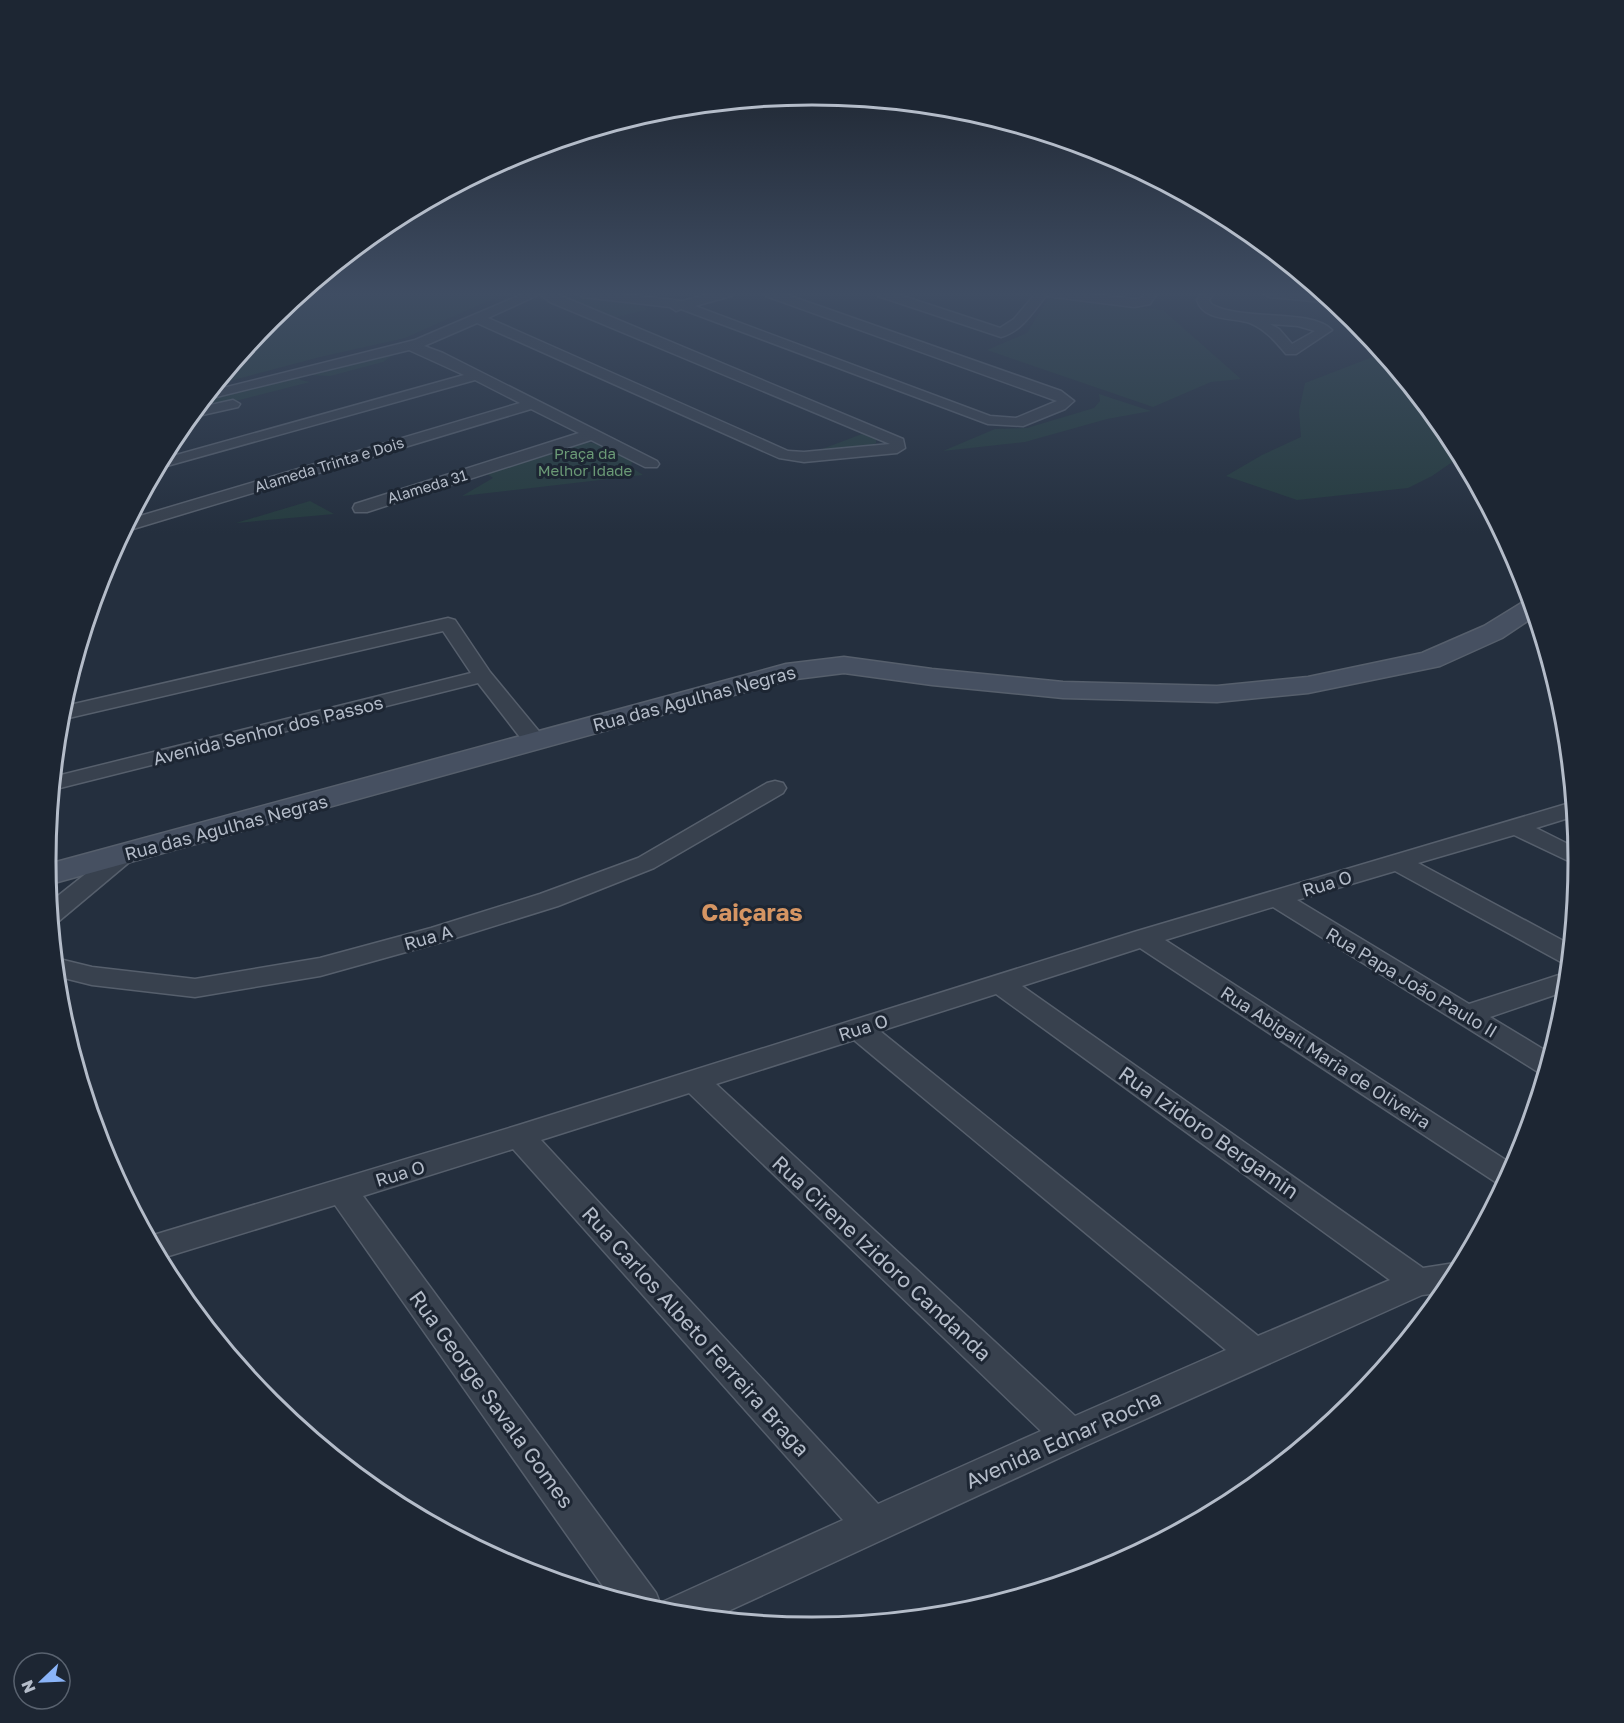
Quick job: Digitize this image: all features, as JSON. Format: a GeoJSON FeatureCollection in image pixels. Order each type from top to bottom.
{"type":"FeatureCollection","features":[{"type":"Feature","properties":{"kind":"street"},"geometry":{"type":"LineString","coordinates":[[219,393],[292,373]]}},
{"type":"Feature","properties":{"kind":"street"},"geometry":{"type":"LineString","coordinates":[[304,373],[305,378],[324,380]]}},
{"type":"Feature","properties":{"kind":"street"},"geometry":{"type":"LineString","coordinates":[[205,410],[348,373]]}},
{"type":"Feature","properties":{"kind":"street"},"geometry":{"type":"LineString","coordinates":[[470,373],[651,465]]}},
{"type":"Feature","properties":{"kind":"street"},"geometry":{"type":"LineString","coordinates":[[603,373],[785,455],[804,457],[897,448],[898,442],[733,373]]}},
{"type":"Feature","properties":{"kind":"street"},"geometry":{"type":"LineString","coordinates":[[864,373],[988,420],[1006,424],[1018,423],[1067,401],[1056,394],[998,373]]}},
{"type":"Feature","properties":{"kind":"street"},"geometry":{"type":"LineString","coordinates":[[170,462],[475,376]]}},
{"type":"Feature","properties":{"kind":"street","name":"Alameda Trinta e Dois"},"geometry":{"type":"LineString","coordinates":[[137,522],[532,404]]}},
{"type":"Feature","properties":{"kind":"street"},"geometry":{"type":"LineString","coordinates":[[476,471],[593,434]]}},
{"type":"Feature","properties":{"kind":"street","name":"Alameda 31"},"geometry":{"type":"LineString","coordinates":[[476,471],[473,483],[463,489],[365,509],[360,508],[361,507],[476,471]]}},
{"type":"Feature","properties":{"kind":"street","name":"Rua das Agulhas Negras"},"geometry":{"type":"LineString","coordinates":[[56,872],[786,672],[844,665],[932,677],[1063,690],[1216,694],[1308,685],[1430,660],[1493,632],[1526,612]]}},
{"type":"Feature","properties":{"kind":"street"},"geometry":{"type":"LineString","coordinates":[[71,712],[448,624],[483,676],[534,740]]}},
{"type":"Feature","properties":{"kind":"street","name":"Avenida Senhor dos Passos"},"geometry":{"type":"LineString","coordinates":[[60,782],[483,676]]}},
{"type":"Feature","properties":{"kind":"street","name":"Rua A"},"geometry":{"type":"LineString","coordinates":[[63,969],[92,976],[195,988],[320,967],[440,934],[549,900],[646,862],[775,788]]}},
{"type":"Feature","properties":{"kind":"street","name":"Rua O"},"geometry":{"type":"LineString","coordinates":[[161,1246],[519,1136],[1143,938],[1567,811]]}},
{"type":"Feature","properties":{"kind":"street"},"geometry":{"type":"LineString","coordinates":[[1515,826],[1568,853]]}},
{"type":"Feature","properties":{"kind":"street"},"geometry":{"type":"LineString","coordinates":[[57,909],[125,854]]}},
{"type":"Feature","properties":{"kind":"street"},"geometry":{"type":"LineString","coordinates":[[1397,862],[1563,952]]}},
{"type":"Feature","properties":{"kind":"street","name":"Rua Papa João Paulo II"},"geometry":{"type":"LineString","coordinates":[[1275,898],[1542,1061]]}},
{"type":"Feature","properties":{"kind":"street","name":"Rua Abigail Maria de Oliveira"},"geometry":{"type":"LineString","coordinates":[[1143,938],[1501,1172]]}},
{"type":"Feature","properties":{"kind":"street","name":"Rua Izidoro Bergamin"},"geometry":{"type":"LineString","coordinates":[[999,983],[1418,1282]]}},
{"type":"Feature","properties":{"kind":"street"},"geometry":{"type":"LineString","coordinates":[[1466,1015],[1558,984]]}},
{"type":"Feature","properties":{"kind":"street"},"geometry":{"type":"LineString","coordinates":[[858,1028],[1255,1354]]}},
{"type":"Feature","properties":{"kind":"street","name":"Rua Cirene Izidoro Candanda"},"geometry":{"type":"LineString","coordinates":[[693,1080],[1070,1435]]}},
{"type":"Feature","properties":{"kind":"street","name":"Rua Carlos Albeto Ferreira Braga"},"geometry":{"type":"LineString","coordinates":[[519,1136],[872,1525]]}},
{"type":"Feature","properties":{"kind":"street","name":"Rua George Savala Gomes"},"geometry":{"type":"LineString","coordinates":[[342,1191],[634,1596]]}},
{"type":"Feature","properties":{"kind":"street","name":"Avenida Ednar Rocha"},"geometry":{"type":"LineString","coordinates":[[698,1609],[872,1525],[1070,1435],[1418,1282],[1443,1279]]}},
{"type":"Feature","properties":{"kind":"green space"},"geometry":{"type":"Polygon","coordinates":[[[235,373],[258,373],[228,382],[235,373]]]}},
{"type":"Feature","properties":{"kind":"green space"},"geometry":{"type":"Polygon","coordinates":[[[312,373],[340,373],[330,376],[312,373]]]}},
{"type":"Feature","properties":{"kind":"green space"},"geometry":{"type":"Polygon","coordinates":[[[1055,373],[1235,373],[1241,379],[1211,382],[1153,407],[1055,373]]]}},
{"type":"Feature","properties":{"kind":"green space"},"geometry":{"type":"Polygon","coordinates":[[[1330,373],[1389,373],[1412,401],[1453,461],[1432,476],[1408,488],[1297,500],[1226,476],[1262,455],[1301,437],[1299,411],[1305,383],[1330,373]]]}},
{"type":"Feature","properties":{"kind":"green space"},"geometry":{"type":"Polygon","coordinates":[[[296,375],[301,380],[310,382],[207,409],[216,396],[296,375]]]}},
{"type":"Feature","properties":{"kind":"green space"},"geometry":{"type":"Polygon","coordinates":[[[1099,394],[1151,411],[1107,419],[1025,442],[943,451],[995,429],[1027,428],[1094,408],[1100,401],[1099,394]]]}},
{"type":"Feature","properties":{"kind":"green space"},"geometry":{"type":"Polygon","coordinates":[[[862,434],[876,438],[876,443],[871,446],[817,451],[862,434]]]}},
{"type":"Feature","properties":{"kind":"green space","name":"Praça da Melhor Idade"},"geometry":{"type":"Polygon","coordinates":[[[582,442],[595,443],[623,453],[632,462],[631,467],[643,475],[462,496],[493,478],[486,473],[582,442]]]}},
{"type":"Feature","properties":{"kind":"green space"},"geometry":{"type":"Polygon","coordinates":[[[310,501],[334,514],[236,523],[310,501]]]}},
{"type":"Feature","properties":{"kind":"district","name":"Caiçaras"},"geometry":{"type":"Point","coordinates":[752,911]}}]}
